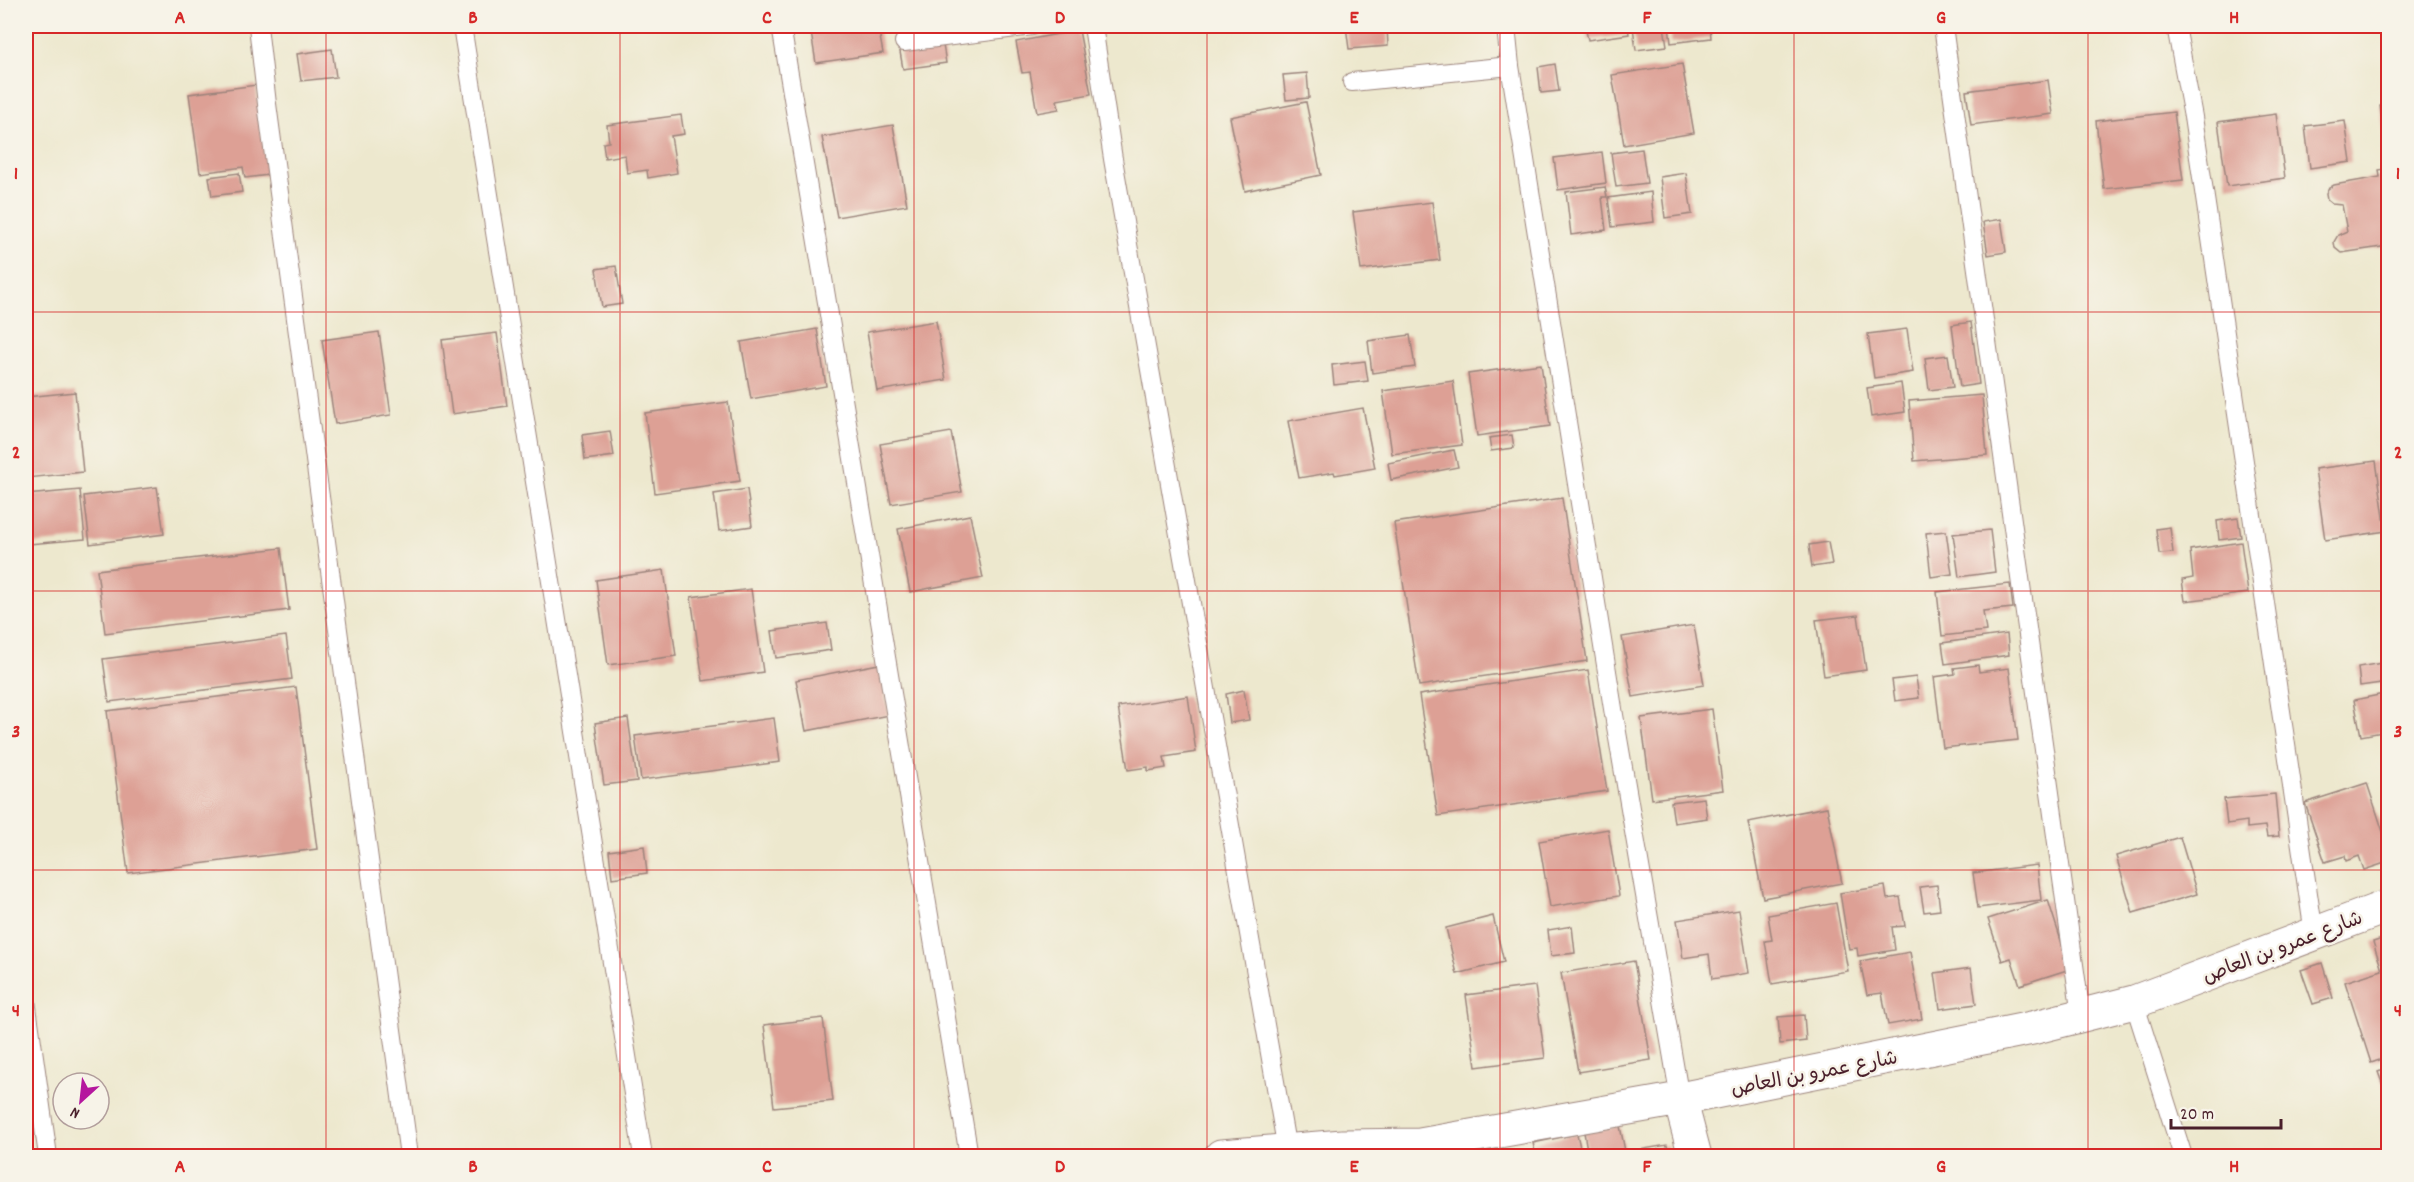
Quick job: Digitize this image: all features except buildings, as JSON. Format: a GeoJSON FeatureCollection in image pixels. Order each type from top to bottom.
{"type":"FeatureCollection","features":[{"type":"Feature","properties":{"kind":"street","name":"شارع عمرو بن العاص"},"geometry":{"type":"LineString","coordinates":[[1221,1156],[1287,1150],[1344,1151],[1420,1145],[1680,1099],[2032,1028],[2134,1002],[2388,906]]}},
{"type":"Feature","properties":{"kind":"street"},"geometry":{"type":"LineString","coordinates":[[1680,1099],[1695,1156]]}},
{"type":"Feature","properties":{"kind":"lane"},"geometry":{"type":"LineString","coordinates":[[258,26],[268,116],[409,1156]]}},
{"type":"Feature","properties":{"kind":"lane"},"geometry":{"type":"LineString","coordinates":[[462,26],[643,1156]]}},
{"type":"Feature","properties":{"kind":"lane"},"geometry":{"type":"LineString","coordinates":[[781,26],[969,1156]]}},
{"type":"Feature","properties":{"kind":"lane"},"geometry":{"type":"LineString","coordinates":[[904,42],[1032,26]]}},
{"type":"Feature","properties":{"kind":"lane"},"geometry":{"type":"LineString","coordinates":[[1093,26],[1117,182],[1287,1150]]}},
{"type":"Feature","properties":{"kind":"lane"},"geometry":{"type":"LineString","coordinates":[[1506,26],[1510,66],[1610,691],[1680,1099]]}},
{"type":"Feature","properties":{"kind":"lane"},"geometry":{"type":"LineString","coordinates":[[1943,26],[2081,1015]]}},
{"type":"Feature","properties":{"kind":"lane"},"geometry":{"type":"LineString","coordinates":[[2176,26],[2196,141],[2314,934]]}},
{"type":"Feature","properties":{"kind":"lane"},"geometry":{"type":"LineString","coordinates":[[1352,82],[1510,66]]}},
{"type":"Feature","properties":{"kind":"lane"},"geometry":{"type":"LineString","coordinates":[[26,1000],[48,1156]]}},
{"type":"Feature","properties":{"kind":"lane"},"geometry":{"type":"LineString","coordinates":[[2134,1002],[2183,1156]]}}]}
